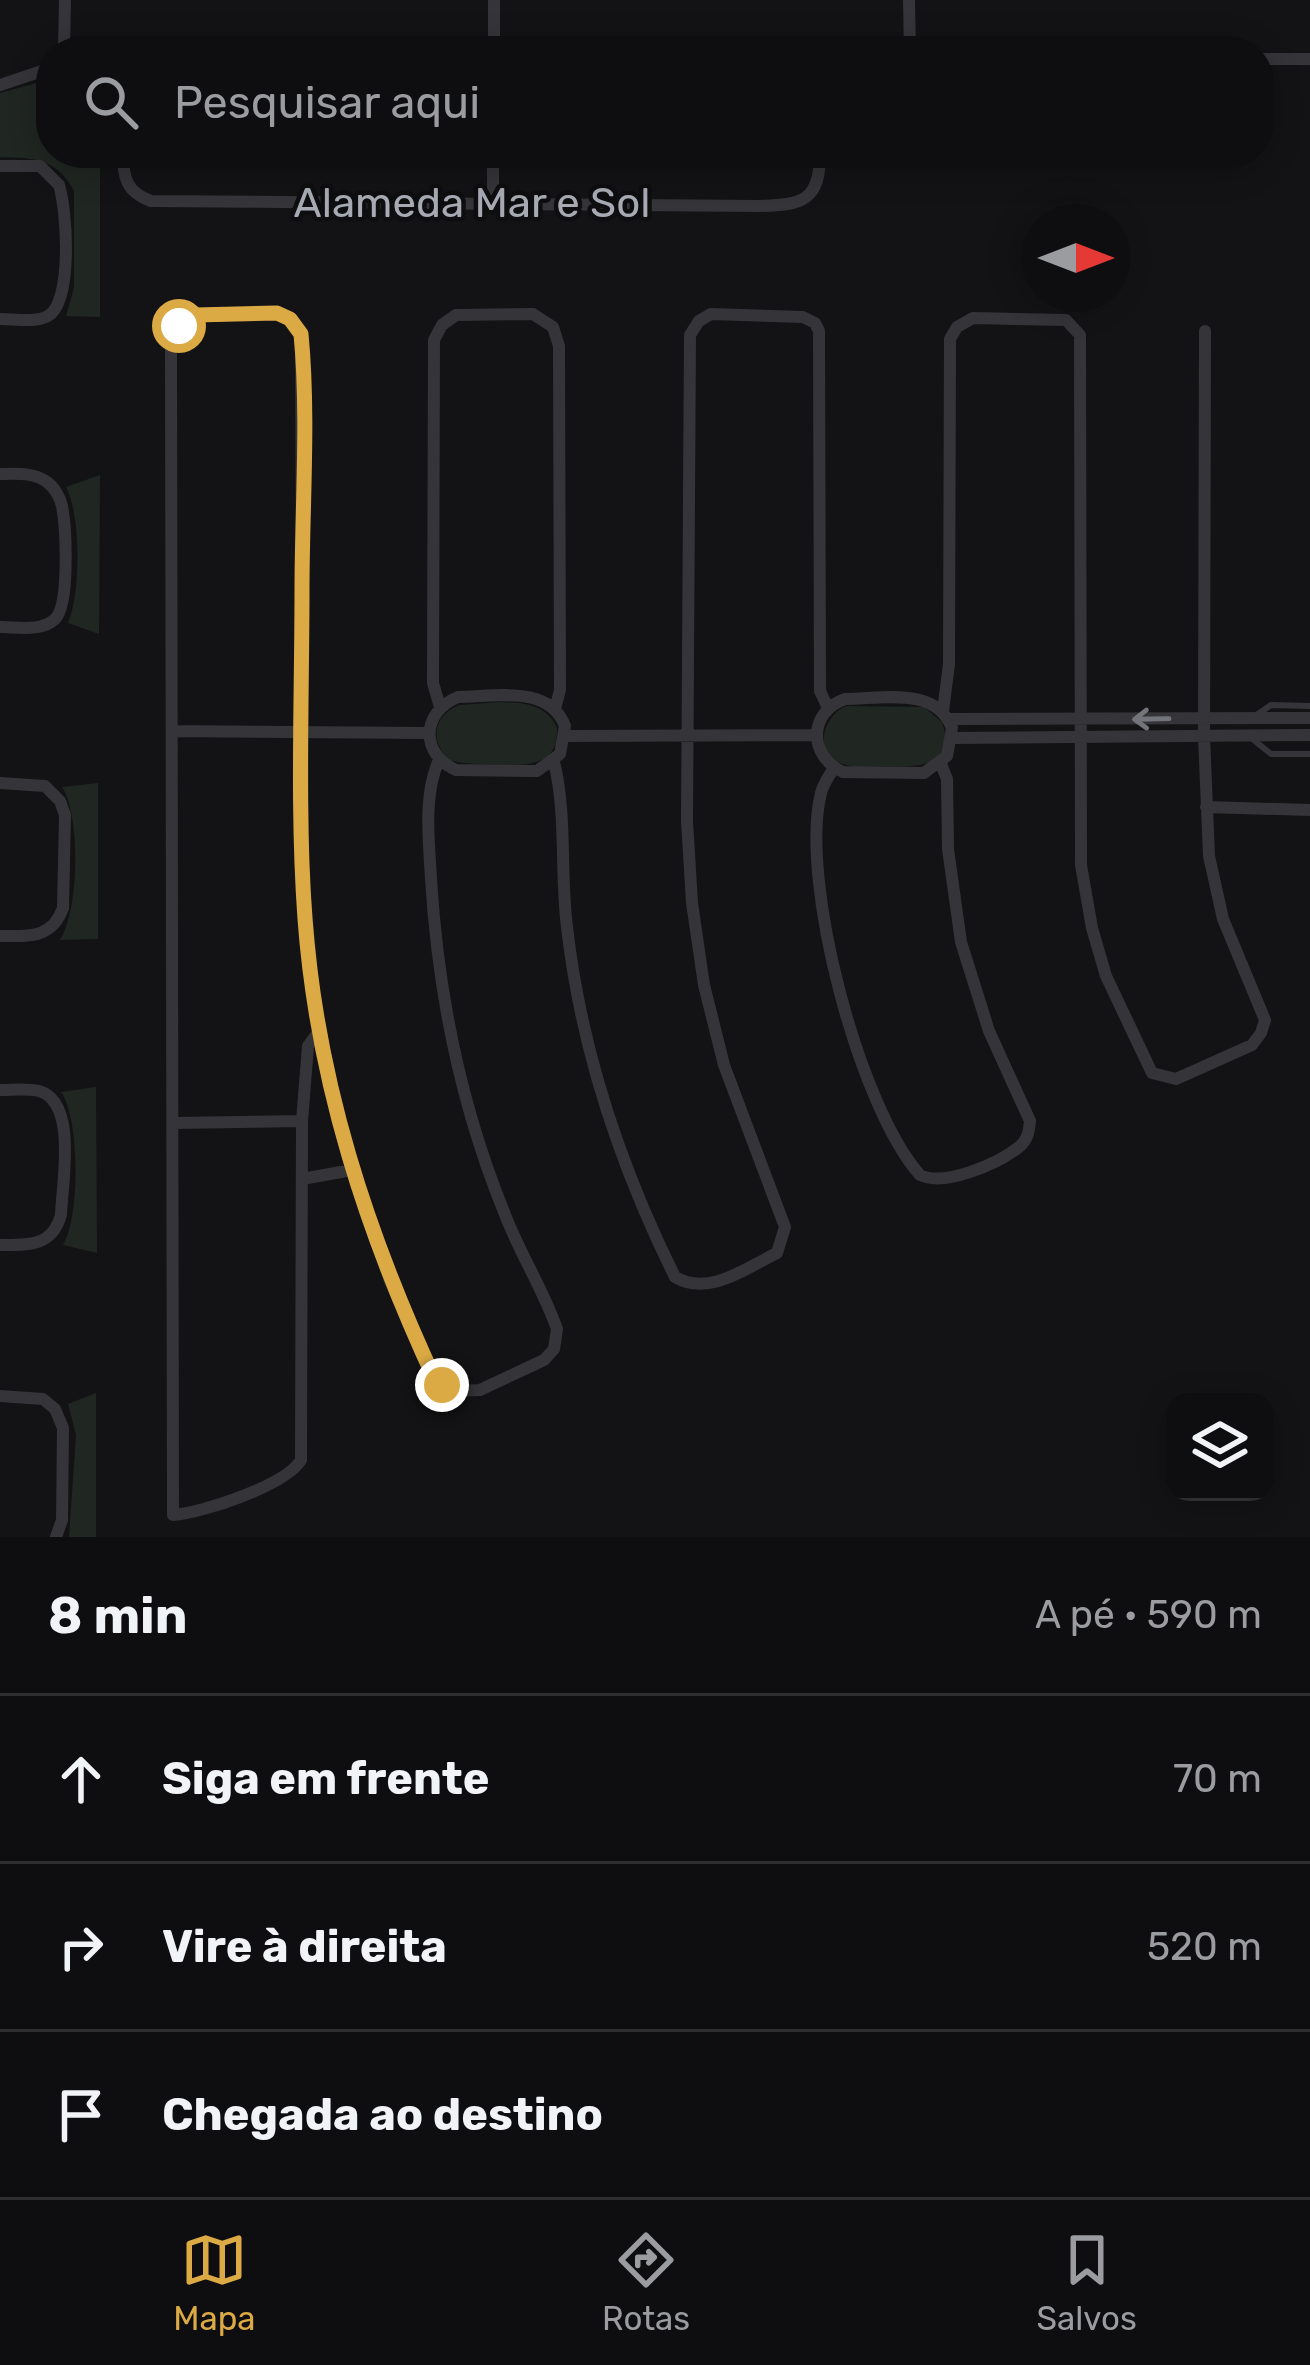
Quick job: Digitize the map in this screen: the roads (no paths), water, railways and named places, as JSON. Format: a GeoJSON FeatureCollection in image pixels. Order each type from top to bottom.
{"type":"FeatureCollection","features":[{"type":"Feature","properties":{"kind":"street"},"geometry":{"type":"LineString","coordinates":[[64,36],[65,0]]}},
{"type":"Feature","properties":{"kind":"street"},"geometry":{"type":"LineString","coordinates":[[494,0],[494,36]]}},
{"type":"Feature","properties":{"kind":"street"},"geometry":{"type":"LineString","coordinates":[[909,0],[910,36]]}},
{"type":"Feature","properties":{"kind":"street"},"geometry":{"type":"LineString","coordinates":[[1274,59],[1310,59]]}},
{"type":"Feature","properties":{"kind":"street"},"geometry":{"type":"LineString","coordinates":[[0,85],[36,73]]}},
{"type":"Feature","properties":{"kind":"street"},"geometry":{"type":"LineString","coordinates":[[0,166],[36,166]]}},
{"type":"Feature","properties":{"kind":"street"},"geometry":{"type":"LineString","coordinates":[[0,319],[36,320],[56,310],[64,291],[63,200],[56,178],[43,168]]}},
{"type":"Feature","properties":{"kind":"street","name":"Alameda Mar e Sol"},"geometry":{"type":"LineString","coordinates":[[123,168],[139,196],[151,201],[784,206],[802,202],[815,189],[820,168]]}},
{"type":"Feature","properties":{"kind":"street"},"geometry":{"type":"LineString","coordinates":[[494,168],[494,203]]}},
{"type":"Feature","properties":{"kind":"street"},"geometry":{"type":"LineString","coordinates":[[319,1030],[308,1046],[302,1121],[301,1460],[289,1475],[195,1514],[173,1515],[172,340],[179,326],[195,315],[277,313],[296,324],[302,340],[305,920],[319,1030],[352,1170],[390,1281],[436,1382],[454,1391],[480,1390],[550,1355],[557,1341],[556,1324],[519,1249],[489,1172],[464,1092],[444,999],[430,857],[432,779],[439,760]]}},
{"type":"Feature","properties":{"kind":"street"},"geometry":{"type":"LineString","coordinates":[[440,707],[433,682],[434,340],[442,325],[456,315],[533,314],[553,327],[559,346],[560,690],[555,709],[566,736],[554,762],[572,969],[601,1093],[634,1186],[675,1277],[703,1286],[777,1253],[785,1227],[736,1104],[704,985],[688,862],[690,334],[711,314],[803,316],[818,327],[820,691],[828,708]]}},
{"type":"Feature","properties":{"kind":"street"},"geometry":{"type":"LineString","coordinates":[[1205,331],[1204,719],[1204,736],[1209,856],[1222,919],[1265,1020],[1252,1045],[1182,1077],[1163,1079],[1148,1069],[1115,999],[1092,928],[1078,833],[1078,720],[1080,335],[1076,326],[1061,318],[973,318],[957,327],[950,340],[946,715],[953,738],[941,764],[915,774],[843,772],[820,754],[816,735],[828,708],[845,699],[917,699],[946,715],[1078,720],[1204,719],[1250,720],[1310,718]]}},
{"type":"Feature","properties":{"kind":"street"},"geometry":{"type":"LineString","coordinates":[[0,474],[33,476],[52,486],[62,505],[64,560],[63,604],[58,616],[43,626],[0,628]]}},
{"type":"Feature","properties":{"kind":"street"},"geometry":{"type":"LineString","coordinates":[[554,762],[527,772],[455,770],[439,760],[428,733],[440,707],[458,697],[530,697],[555,709]]}},
{"type":"Feature","properties":{"kind":"street"},"geometry":{"type":"LineString","coordinates":[[1250,720],[1250,737]]}},
{"type":"Feature","properties":{"kind":"street"},"geometry":{"type":"LineString","coordinates":[[172,731],[428,733]]}},
{"type":"Feature","properties":{"kind":"street"},"geometry":{"type":"LineString","coordinates":[[566,736],[816,735]]}},
{"type":"Feature","properties":{"kind":"street"},"geometry":{"type":"LineString","coordinates":[[953,738],[1310,735]]}},
{"type":"Feature","properties":{"kind":"street"},"geometry":{"type":"LineString","coordinates":[[834,768],[822,790],[819,848],[838,989],[858,1052],[891,1128],[915,1171],[937,1181],[951,1180],[1018,1148],[1030,1127],[988,1031],[962,942],[948,848],[947,779],[941,764]]}},
{"type":"Feature","properties":{"kind":"street"},"geometry":{"type":"LineString","coordinates":[[0,783],[39,783],[56,795],[64,814],[63,908],[58,921],[36,935],[0,936]]}},
{"type":"Feature","properties":{"kind":"street"},"geometry":{"type":"LineString","coordinates":[[1207,807],[1310,810]]}},
{"type":"Feature","properties":{"kind":"street"},"geometry":{"type":"LineString","coordinates":[[0,1090],[40,1091],[64,1117],[61,1215],[56,1229],[39,1244],[0,1245]]}},
{"type":"Feature","properties":{"kind":"street"},"geometry":{"type":"LineString","coordinates":[[173,1123],[302,1121]]}},
{"type":"Feature","properties":{"kind":"street"},"geometry":{"type":"LineString","coordinates":[[302,1179],[352,1170]]}},
{"type":"Feature","properties":{"kind":"street"},"geometry":{"type":"LineString","coordinates":[[0,1396],[43,1399],[59,1416],[63,1428],[62,1520],[56,1537]]}},
{"type":"Feature","properties":{"kind":"lane"},"geometry":{"type":"LineString","coordinates":[[1250,720],[1271,705],[1310,706]]}},
{"type":"Feature","properties":{"kind":"lane"},"geometry":{"type":"LineString","coordinates":[[1250,737],[1271,754],[1310,754]]}}]}
